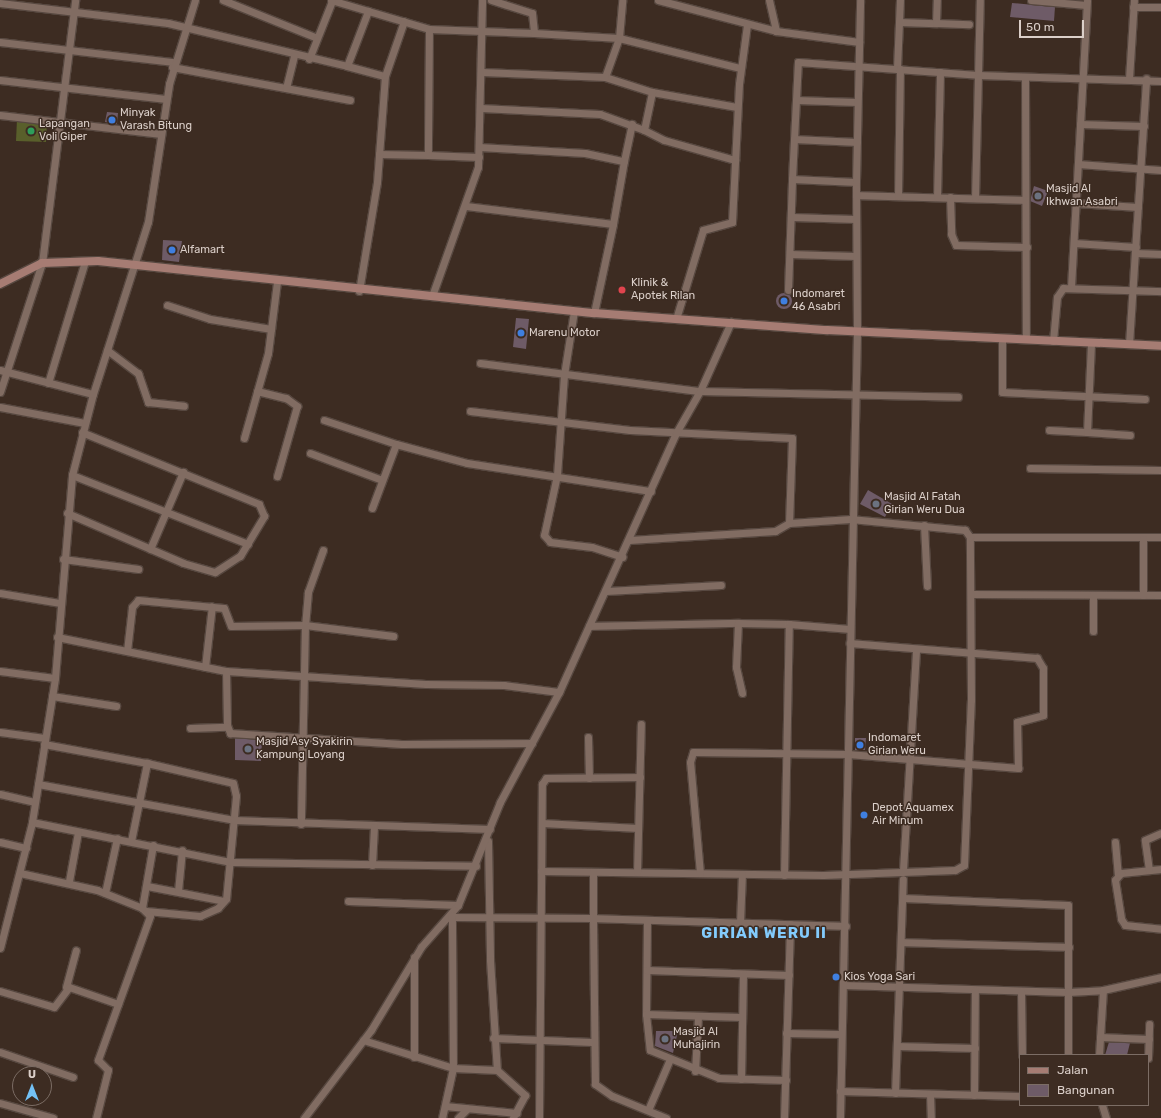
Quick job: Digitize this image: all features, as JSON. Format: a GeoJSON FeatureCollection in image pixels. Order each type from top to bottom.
{"type":"FeatureCollection","features":[{"type":"Feature","properties":{"kind":"street"},"geometry":{"type":"LineString","coordinates":[[0,392],[8,372],[42,262],[75,0]]}},
{"type":"Feature","properties":{"kind":"street"},"geometry":{"type":"LineString","coordinates":[[0,948],[32,822],[55,678],[66,513],[72,475],[93,394],[136,264],[148,222],[166,98],[173,64],[195,0]]}},
{"type":"Feature","properties":{"kind":"street"},"geometry":{"type":"LineString","coordinates":[[223,0],[238,3],[317,38]]}},
{"type":"Feature","properties":{"kind":"street"},"geometry":{"type":"LineString","coordinates":[[309,59],[331,0],[429,29],[619,38],[740,68]]}},
{"type":"Feature","properties":{"kind":"street"},"geometry":{"type":"LineString","coordinates":[[432,296],[466,206],[480,156],[482,0]]}},
{"type":"Feature","properties":{"kind":"street"},"geometry":{"type":"LineString","coordinates":[[491,0],[532,13],[534,33]]}},
{"type":"Feature","properties":{"kind":"street"},"geometry":{"type":"LineString","coordinates":[[605,77],[619,38],[622,0]]}},
{"type":"Feature","properties":{"kind":"street"},"geometry":{"type":"LineString","coordinates":[[658,0],[747,25],[776,31],[859,42]]}},
{"type":"Feature","properties":{"kind":"street"},"geometry":{"type":"LineString","coordinates":[[769,0],[776,31]]}},
{"type":"Feature","properties":{"kind":"street"},"geometry":{"type":"LineString","coordinates":[[840,1118],[840,1034],[846,926],[851,519],[857,331],[855,219],[860,0]]}},
{"type":"Feature","properties":{"kind":"street"},"geometry":{"type":"LineString","coordinates":[[898,196],[900,0]]}},
{"type":"Feature","properties":{"kind":"street"},"geometry":{"type":"LineString","coordinates":[[936,23],[937,0]]}},
{"type":"Feature","properties":{"kind":"street"},"geometry":{"type":"LineString","coordinates":[[975,198],[980,0]]}},
{"type":"Feature","properties":{"kind":"street"},"geometry":{"type":"LineString","coordinates":[[1031,0],[1086,3],[1071,287]]}},
{"type":"Feature","properties":{"kind":"street"},"geometry":{"type":"LineString","coordinates":[[0,3],[186,28],[309,59],[347,66],[385,76]]}},
{"type":"Feature","properties":{"kind":"street"},"geometry":{"type":"LineString","coordinates":[[1129,79],[1133,3],[1161,8]]}},
{"type":"Feature","properties":{"kind":"street"},"geometry":{"type":"LineString","coordinates":[[347,66],[368,11]]}},
{"type":"Feature","properties":{"kind":"street"},"geometry":{"type":"LineString","coordinates":[[358,291],[379,154],[385,76],[404,21]]}},
{"type":"Feature","properties":{"kind":"street"},"geometry":{"type":"LineString","coordinates":[[899,22],[969,24]]}},
{"type":"Feature","properties":{"kind":"street"},"geometry":{"type":"LineString","coordinates":[[676,318],[702,230],[732,222],[737,107],[740,68],[747,25]]}},
{"type":"Feature","properties":{"kind":"street"},"geometry":{"type":"LineString","coordinates":[[428,156],[429,29]]}},
{"type":"Feature","properties":{"kind":"street"},"geometry":{"type":"LineString","coordinates":[[0,42],[69,49],[173,64],[350,100]]}},
{"type":"Feature","properties":{"kind":"street"},"geometry":{"type":"LineString","coordinates":[[286,88],[294,55]]}},
{"type":"Feature","properties":{"kind":"street"},"geometry":{"type":"LineString","coordinates":[[788,290],[798,62],[978,75],[1161,81]]}},
{"type":"Feature","properties":{"kind":"street"},"geometry":{"type":"LineString","coordinates":[[482,72],[605,77],[652,92],[737,107]]}},
{"type":"Feature","properties":{"kind":"street"},"geometry":{"type":"LineString","coordinates":[[937,197],[940,72]]}},
{"type":"Feature","properties":{"kind":"street"},"geometry":{"type":"LineString","coordinates":[[1025,77],[1025,200],[1027,247],[1026,339]]}},
{"type":"Feature","properties":{"kind":"street"},"geometry":{"type":"LineString","coordinates":[[0,80],[166,98]]}},
{"type":"Feature","properties":{"kind":"street"},"geometry":{"type":"LineString","coordinates":[[1129,344],[1146,80]]}},
{"type":"Feature","properties":{"kind":"street"},"geometry":{"type":"LineString","coordinates":[[644,130],[652,92]]}},
{"type":"Feature","properties":{"kind":"street"},"geometry":{"type":"LineString","coordinates":[[796,100],[857,102]]}},
{"type":"Feature","properties":{"kind":"street"},"geometry":{"type":"LineString","coordinates":[[481,108],[587,112],[632,124],[664,140],[735,160]]}},
{"type":"Feature","properties":{"kind":"street"},"geometry":{"type":"LineString","coordinates":[[0,115],[161,134]]}},
{"type":"Feature","properties":{"kind":"street"},"geometry":{"type":"LineString","coordinates":[[594,313],[614,224],[624,161],[632,124]]}},
{"type":"Feature","properties":{"kind":"street"},"geometry":{"type":"LineString","coordinates":[[1080,124],[1144,126]]}},
{"type":"Feature","properties":{"kind":"street"},"geometry":{"type":"LineString","coordinates":[[794,140],[857,142]]}},
{"type":"Feature","properties":{"kind":"street"},"geometry":{"type":"LineString","coordinates":[[480,147],[585,153],[624,161]]}},
{"type":"Feature","properties":{"kind":"street"},"geometry":{"type":"LineString","coordinates":[[379,154],[480,156]]}},
{"type":"Feature","properties":{"kind":"street"},"geometry":{"type":"LineString","coordinates":[[1078,164],[1161,170]]}},
{"type":"Feature","properties":{"kind":"street"},"geometry":{"type":"LineString","coordinates":[[792,179],[856,182]]}},
{"type":"Feature","properties":{"kind":"street"},"geometry":{"type":"LineString","coordinates":[[856,196],[950,197],[1025,200]]}},
{"type":"Feature","properties":{"kind":"street"},"geometry":{"type":"LineString","coordinates":[[950,197],[951,234],[956,245],[1027,247]]}},
{"type":"Feature","properties":{"kind":"street"},"geometry":{"type":"LineString","coordinates":[[1076,203],[1138,207]]}},
{"type":"Feature","properties":{"kind":"street"},"geometry":{"type":"LineString","coordinates":[[466,206],[614,224]]}},
{"type":"Feature","properties":{"kind":"street"},"geometry":{"type":"LineString","coordinates":[[792,217],[855,219]]}},
{"type":"Feature","properties":{"kind":"street"},"geometry":{"type":"LineString","coordinates":[[1074,243],[1161,254]]}},
{"type":"Feature","properties":{"kind":"street"},"geometry":{"type":"LineString","coordinates":[[790,254],[856,256]]}},
{"type":"Feature","properties":{"kind":"street"},"geometry":{"type":"LineString","coordinates":[[48,383],[85,261]]}},
{"type":"Feature","properties":{"kind":"street"},"geometry":{"type":"LineString","coordinates":[[0,284],[42,262],[85,261],[136,264],[358,291],[432,296],[594,313],[857,331],[1161,346]]}},
{"type":"Feature","properties":{"kind":"street"},"geometry":{"type":"LineString","coordinates":[[244,438],[257,391],[270,329],[277,282]]}},
{"type":"Feature","properties":{"kind":"street"},"geometry":{"type":"LineString","coordinates":[[1053,341],[1058,291],[1071,287],[1161,291]]}},
{"type":"Feature","properties":{"kind":"street"},"geometry":{"type":"LineString","coordinates":[[167,305],[210,319],[270,329]]}},
{"type":"Feature","properties":{"kind":"street"},"geometry":{"type":"LineString","coordinates":[[574,311],[564,375],[557,475],[543,532],[545,539],[592,547],[622,557]]}},
{"type":"Feature","properties":{"kind":"street"},"geometry":{"type":"LineString","coordinates":[[304,1118],[364,1040],[414,957],[452,916],[458,905],[476,866],[508,785],[559,692],[622,557],[676,433],[700,391],[731,322]]}},
{"type":"Feature","properties":{"kind":"street"},"geometry":{"type":"LineString","coordinates":[[1002,338],[1002,392],[1145,399]]}},
{"type":"Feature","properties":{"kind":"street"},"geometry":{"type":"LineString","coordinates":[[1087,432],[1091,343]]}},
{"type":"Feature","properties":{"kind":"street"},"geometry":{"type":"LineString","coordinates":[[107,350],[138,373],[148,402],[184,406]]}},
{"type":"Feature","properties":{"kind":"street"},"geometry":{"type":"LineString","coordinates":[[480,363],[564,375],[700,391],[854,396],[958,397]]}},
{"type":"Feature","properties":{"kind":"street"},"geometry":{"type":"LineString","coordinates":[[0,370],[93,394]]}},
{"type":"Feature","properties":{"kind":"street"},"geometry":{"type":"LineString","coordinates":[[257,391],[286,398],[297,406],[277,476]]}},
{"type":"Feature","properties":{"kind":"street"},"geometry":{"type":"LineString","coordinates":[[0,407],[85,423]]}},
{"type":"Feature","properties":{"kind":"street"},"geometry":{"type":"LineString","coordinates":[[470,411],[561,422],[676,433],[792,438],[789,523]]}},
{"type":"Feature","properties":{"kind":"street"},"geometry":{"type":"LineString","coordinates":[[324,420],[396,444],[467,463],[557,475],[650,491]]}},
{"type":"Feature","properties":{"kind":"street"},"geometry":{"type":"LineString","coordinates":[[1049,430],[1130,435]]}},
{"type":"Feature","properties":{"kind":"street"},"geometry":{"type":"LineString","coordinates":[[66,513],[201,570],[215,572],[232,563],[248,544],[264,516],[262,506],[183,472],[82,432]]}},
{"type":"Feature","properties":{"kind":"street"},"geometry":{"type":"LineString","coordinates":[[372,508],[396,444]]}},
{"type":"Feature","properties":{"kind":"street"},"geometry":{"type":"LineString","coordinates":[[310,453],[382,480]]}},
{"type":"Feature","properties":{"kind":"street"},"geometry":{"type":"LineString","coordinates":[[1030,468],[1161,470]]}},
{"type":"Feature","properties":{"kind":"street"},"geometry":{"type":"LineString","coordinates":[[150,549],[183,472]]}},
{"type":"Feature","properties":{"kind":"street"},"geometry":{"type":"LineString","coordinates":[[72,475],[166,509],[248,544]]}},
{"type":"Feature","properties":{"kind":"street"},"geometry":{"type":"LineString","coordinates":[[541,871],[784,875],[904,870],[955,870],[964,865],[970,764],[971,653],[970,537],[965,530],[851,519],[789,523],[775,531],[629,540]]}},
{"type":"Feature","properties":{"kind":"street"},"geometry":{"type":"LineString","coordinates":[[924,525],[927,586]]}},
{"type":"Feature","properties":{"kind":"street"},"geometry":{"type":"LineString","coordinates":[[970,537],[1144,539],[1161,537]]}},
{"type":"Feature","properties":{"kind":"street"},"geometry":{"type":"LineString","coordinates":[[1143,595],[1144,539]]}},
{"type":"Feature","properties":{"kind":"street"},"geometry":{"type":"LineString","coordinates":[[301,824],[305,739],[305,625],[308,592],[323,550]]}},
{"type":"Feature","properties":{"kind":"street"},"geometry":{"type":"LineString","coordinates":[[63,559],[138,569]]}},
{"type":"Feature","properties":{"kind":"street"},"geometry":{"type":"LineString","coordinates":[[606,591],[721,585]]}},
{"type":"Feature","properties":{"kind":"street"},"geometry":{"type":"LineString","coordinates":[[0,592],[60,603]]}},
{"type":"Feature","properties":{"kind":"street"},"geometry":{"type":"LineString","coordinates":[[971,594],[1161,595]]}},
{"type":"Feature","properties":{"kind":"street"},"geometry":{"type":"LineString","coordinates":[[1093,594],[1093,631]]}},
{"type":"Feature","properties":{"kind":"street"},"geometry":{"type":"LineString","coordinates":[[127,651],[134,602],[144,600],[212,606],[227,609],[227,624],[231,626],[305,625],[393,636]]}},
{"type":"Feature","properties":{"kind":"street"},"geometry":{"type":"LineString","coordinates":[[205,667],[212,606]]}},
{"type":"Feature","properties":{"kind":"street"},"geometry":{"type":"LineString","coordinates":[[589,626],[738,623],[789,624],[850,629]]}},
{"type":"Feature","properties":{"kind":"street"},"geometry":{"type":"LineString","coordinates":[[738,623],[736,667],[742,693]]}},
{"type":"Feature","properties":{"kind":"street"},"geometry":{"type":"LineString","coordinates":[[784,875],[788,753],[789,624]]}},
{"type":"Feature","properties":{"kind":"street"},"geometry":{"type":"LineString","coordinates":[[57,637],[226,671],[306,678],[504,685],[559,692]]}},
{"type":"Feature","properties":{"kind":"street"},"geometry":{"type":"LineString","coordinates":[[700,873],[690,756],[698,751],[848,754],[1017,769],[1017,722],[1036,720],[1043,712],[1043,668],[1037,658],[916,650],[850,643]]}},
{"type":"Feature","properties":{"kind":"street"},"geometry":{"type":"LineString","coordinates":[[904,870],[916,650]]}},
{"type":"Feature","properties":{"kind":"street"},"geometry":{"type":"LineString","coordinates":[[0,671],[55,678]]}},
{"type":"Feature","properties":{"kind":"street"},"geometry":{"type":"LineString","coordinates":[[226,671],[227,727]]}},
{"type":"Feature","properties":{"kind":"street"},"geometry":{"type":"LineString","coordinates":[[52,696],[116,706]]}},
{"type":"Feature","properties":{"kind":"street"},"geometry":{"type":"LineString","coordinates":[[637,872],[640,724]]}},
{"type":"Feature","properties":{"kind":"street"},"geometry":{"type":"LineString","coordinates":[[190,728],[227,727],[238,735],[402,744],[532,743]]}},
{"type":"Feature","properties":{"kind":"street"},"geometry":{"type":"LineString","coordinates":[[0,732],[227,779],[235,789],[231,862],[224,901],[200,916],[144,909],[105,893],[69,881],[20,873]]}},
{"type":"Feature","properties":{"kind":"street"},"geometry":{"type":"LineString","coordinates":[[588,737],[588,778]]}},
{"type":"Feature","properties":{"kind":"street"},"geometry":{"type":"LineString","coordinates":[[131,841],[147,763]]}},
{"type":"Feature","properties":{"kind":"street"},"geometry":{"type":"LineString","coordinates":[[539,1118],[540,918],[544,780],[640,777]]}},
{"type":"Feature","properties":{"kind":"street"},"geometry":{"type":"LineString","coordinates":[[38,784],[234,820],[489,833]]}},
{"type":"Feature","properties":{"kind":"street"},"geometry":{"type":"LineString","coordinates":[[0,794],[34,802]]}},
{"type":"Feature","properties":{"kind":"street"},"geometry":{"type":"LineString","coordinates":[[32,822],[78,832],[182,850],[231,862],[476,866]]}},
{"type":"Feature","properties":{"kind":"street"},"geometry":{"type":"LineString","coordinates":[[542,823],[638,828]]}},
{"type":"Feature","properties":{"kind":"street"},"geometry":{"type":"LineString","coordinates":[[372,865],[374,827]]}},
{"type":"Feature","properties":{"kind":"street"},"geometry":{"type":"LineString","coordinates":[[69,881],[78,832]]}},
{"type":"Feature","properties":{"kind":"street"},"geometry":{"type":"LineString","coordinates":[[489,833],[493,1038],[497,1070]]}},
{"type":"Feature","properties":{"kind":"street"},"geometry":{"type":"LineString","coordinates":[[1149,870],[1144,840],[1161,833]]}},
{"type":"Feature","properties":{"kind":"street"},"geometry":{"type":"LineString","coordinates":[[105,893],[117,838]]}},
{"type":"Feature","properties":{"kind":"street"},"geometry":{"type":"LineString","coordinates":[[0,842],[26,848]]}},
{"type":"Feature","properties":{"kind":"street"},"geometry":{"type":"LineString","coordinates":[[1115,842],[1121,919],[1134,928],[1161,929]]}},
{"type":"Feature","properties":{"kind":"street"},"geometry":{"type":"LineString","coordinates":[[96,1118],[108,1070],[98,1060],[150,919],[144,909],[146,886],[153,845]]}},
{"type":"Feature","properties":{"kind":"street"},"geometry":{"type":"LineString","coordinates":[[178,892],[182,850]]}},
{"type":"Feature","properties":{"kind":"street"},"geometry":{"type":"LineString","coordinates":[[1118,874],[1161,869]]}},
{"type":"Feature","properties":{"kind":"street"},"geometry":{"type":"LineString","coordinates":[[593,872],[592,1042],[595,1084],[612,1096],[648,1110],[657,1116],[666,1118]]}},
{"type":"Feature","properties":{"kind":"street"},"geometry":{"type":"LineString","coordinates":[[740,923],[742,874]]}},
{"type":"Feature","properties":{"kind":"street"},"geometry":{"type":"LineString","coordinates":[[896,1093],[903,879]]}},
{"type":"Feature","properties":{"kind":"street"},"geometry":{"type":"LineString","coordinates":[[146,886],[224,901]]}},
{"type":"Feature","properties":{"kind":"street"},"geometry":{"type":"LineString","coordinates":[[903,898],[1065,903],[1068,906],[1069,947],[1068,1054]]}},
{"type":"Feature","properties":{"kind":"street"},"geometry":{"type":"LineString","coordinates":[[348,901],[458,905]]}},
{"type":"Feature","properties":{"kind":"street"},"geometry":{"type":"LineString","coordinates":[[452,916],[490,919],[593,918],[846,926]]}},
{"type":"Feature","properties":{"kind":"street"},"geometry":{"type":"LineString","coordinates":[[442,1118],[453,1068],[452,916]]}},
{"type":"Feature","properties":{"kind":"street"},"geometry":{"type":"LineString","coordinates":[[647,920],[646,1014],[650,1050],[695,1070],[719,1078],[786,1080]]}},
{"type":"Feature","properties":{"kind":"street"},"geometry":{"type":"LineString","coordinates":[[784,1118],[790,924]]}},
{"type":"Feature","properties":{"kind":"street"},"geometry":{"type":"LineString","coordinates":[[901,942],[1069,947]]}},
{"type":"Feature","properties":{"kind":"street"},"geometry":{"type":"LineString","coordinates":[[0,991],[54,1007],[66,987],[76,950]]}},
{"type":"Feature","properties":{"kind":"street"},"geometry":{"type":"LineString","coordinates":[[414,957],[414,1057]]}},
{"type":"Feature","properties":{"kind":"street"},"geometry":{"type":"LineString","coordinates":[[647,970],[789,975]]}},
{"type":"Feature","properties":{"kind":"street"},"geometry":{"type":"LineString","coordinates":[[741,1079],[743,974]]}},
{"type":"Feature","properties":{"kind":"street"},"geometry":{"type":"LineString","coordinates":[[843,984],[975,990],[1068,992],[1103,990],[1161,977]]}},
{"type":"Feature","properties":{"kind":"street"},"geometry":{"type":"LineString","coordinates":[[66,987],[118,1004]]}},
{"type":"Feature","properties":{"kind":"street"},"geometry":{"type":"LineString","coordinates":[[974,1095],[975,990]]}},
{"type":"Feature","properties":{"kind":"street"},"geometry":{"type":"LineString","coordinates":[[1099,1054],[1103,990]]}},
{"type":"Feature","properties":{"kind":"street"},"geometry":{"type":"LineString","coordinates":[[1021,991],[1022,1054]]}},
{"type":"Feature","properties":{"kind":"street"},"geometry":{"type":"LineString","coordinates":[[646,1014],[741,1017]]}},
{"type":"Feature","properties":{"kind":"street"},"geometry":{"type":"LineString","coordinates":[[695,1070],[698,1016]]}},
{"type":"Feature","properties":{"kind":"street"},"geometry":{"type":"LineString","coordinates":[[1148,1054],[1149,1024]]}},
{"type":"Feature","properties":{"kind":"street"},"geometry":{"type":"LineString","coordinates":[[786,1033],[840,1034]]}},
{"type":"Feature","properties":{"kind":"street"},"geometry":{"type":"LineString","coordinates":[[493,1038],[540,1042],[592,1042]]}},
{"type":"Feature","properties":{"kind":"street"},"geometry":{"type":"LineString","coordinates":[[1100,1038],[1149,1039]]}},
{"type":"Feature","properties":{"kind":"street"},"geometry":{"type":"LineString","coordinates":[[364,1040],[414,1057],[453,1068],[497,1070],[525,1095],[538,1100]]}},
{"type":"Feature","properties":{"kind":"street"},"geometry":{"type":"LineString","coordinates":[[897,1046],[975,1048]]}},
{"type":"Feature","properties":{"kind":"street"},"geometry":{"type":"LineString","coordinates":[[0,1052],[73,1077]]}},
{"type":"Feature","properties":{"kind":"street"},"geometry":{"type":"LineString","coordinates":[[648,1110],[670,1058]]}},
{"type":"Feature","properties":{"kind":"street"},"geometry":{"type":"LineString","coordinates":[[840,1091],[1019,1096]]}},
{"type":"Feature","properties":{"kind":"street"},"geometry":{"type":"LineString","coordinates":[[930,1094],[931,1118]]}},
{"type":"Feature","properties":{"kind":"street"},"geometry":{"type":"LineString","coordinates":[[445,1106],[515,1115],[525,1095]]}},
{"type":"Feature","properties":{"kind":"street"},"geometry":{"type":"LineString","coordinates":[[0,1103],[53,1118]]}},
{"type":"Feature","properties":{"kind":"street"},"geometry":{"type":"LineString","coordinates":[[1102,1106],[1106,1118]]}},
{"type":"Feature","properties":{"kind":"street"},"geometry":{"type":"LineString","coordinates":[[458,1118],[467,1109]]}},
{"type":"Feature","properties":{"kind":"green space","name":"Lapangan Voli Giper"},"geometry":{"type":"Polygon","coordinates":[[[17,119],[47,122],[46,142],[16,141],[17,119]]]}},
{"type":"Feature","properties":{"kind":"building"},"geometry":{"type":"Polygon","coordinates":[[[1012,3],[1055,7],[1054,21],[1010,17],[1012,3]]]}},
{"type":"Feature","properties":{"kind":"building","name":"Minyak Varash Bitung"},"geometry":{"type":"Polygon","coordinates":[[[107,112],[118,113],[117,124],[105,122],[107,112]]]}},
{"type":"Feature","properties":{"kind":"building","name":"Masjid Al Ikhwan Asabri"},"geometry":{"type":"Polygon","coordinates":[[[1034,186],[1048,191],[1042,206],[1030,201],[1034,186]]]}},
{"type":"Feature","properties":{"kind":"building","name":"Alfamart"},"geometry":{"type":"Polygon","coordinates":[[[163,240],[182,241],[179,262],[162,260],[163,240]]]}},
{"type":"Feature","properties":{"kind":"building","name":"Indomaret 46 Asabri"},"geometry":{"type":"Polygon","coordinates":[[[781,293],[787,293],[792,298],[790,307],[787,309],[781,309],[776,304],[776,298],[781,293]]]}},
{"type":"Feature","properties":{"kind":"building","name":"Marenu Motor"},"geometry":{"type":"Polygon","coordinates":[[[516,318],[529,319],[526,349],[513,347],[516,318]]]}},
{"type":"Feature","properties":{"kind":"building","name":"Masjid Al Fatah Girian Weru Dua"},"geometry":{"type":"Polygon","coordinates":[[[868,490],[892,504],[885,517],[860,504],[868,490]]]}},
{"type":"Feature","properties":{"kind":"building","name":"Masjid Asy Syakirin Kampung Loyang"},"geometry":{"type":"Polygon","coordinates":[[[235,738],[262,740],[261,761],[235,760],[235,738]]]}},
{"type":"Feature","properties":{"kind":"building","name":"Indomaret Girian Weru"},"geometry":{"type":"Polygon","coordinates":[[[855,738],[866,738],[865,750],[855,750],[855,738]]]}},
{"type":"Feature","properties":{"kind":"building","name":"Masjid Al Muhajirin"},"geometry":{"type":"Polygon","coordinates":[[[656,1031],[678,1031],[673,1053],[655,1046],[656,1031]]]}},
{"type":"Feature","properties":{"kind":"building"},"geometry":{"type":"Polygon","coordinates":[[[1109,1042],[1130,1043],[1127,1054],[1105,1054],[1109,1042]]]}},
{"type":"Feature","properties":{"kind":"place","name":"Minyak Varash Bitung"},"geometry":{"type":"Point","coordinates":[112,120]}},
{"type":"Feature","properties":{"kind":"place","name":"Lapangan Voli Giper"},"geometry":{"type":"Point","coordinates":[31,131]}},
{"type":"Feature","properties":{"kind":"place","name":"Masjid Al Ikhwan Asabri"},"geometry":{"type":"Point","coordinates":[1038,196]}},
{"type":"Feature","properties":{"kind":"place","name":"Alfamart"},"geometry":{"type":"Point","coordinates":[172,250]}},
{"type":"Feature","properties":{"kind":"place","name":"Klinik & Apotek Rilan"},"geometry":{"type":"Point","coordinates":[622,290]}},
{"type":"Feature","properties":{"kind":"place","name":"Indomaret 46 Asabri"},"geometry":{"type":"Point","coordinates":[784,301]}},
{"type":"Feature","properties":{"kind":"place","name":"Marenu Motor"},"geometry":{"type":"Point","coordinates":[521,333]}},
{"type":"Feature","properties":{"kind":"place","name":"Masjid Al Fatah Girian Weru Dua"},"geometry":{"type":"Point","coordinates":[876,504]}},
{"type":"Feature","properties":{"kind":"place","name":"Indomaret Girian Weru"},"geometry":{"type":"Point","coordinates":[860,745]}},
{"type":"Feature","properties":{"kind":"place","name":"Masjid Asy Syakirin Kampung Loyang"},"geometry":{"type":"Point","coordinates":[248,749]}},
{"type":"Feature","properties":{"kind":"place","name":"Depot Aquamex Air Minum"},"geometry":{"type":"Point","coordinates":[864,815]}},
{"type":"Feature","properties":{"kind":"place","name":"Kios Yoga Sari"},"geometry":{"type":"Point","coordinates":[836,977]}},
{"type":"Feature","properties":{"kind":"place","name":"Masjid Al Muhajirin"},"geometry":{"type":"Point","coordinates":[665,1039]}},
{"type":"Feature","properties":{"kind":"district","name":"GIRIAN WERU II"},"geometry":{"type":"Point","coordinates":[764,934]}}]}
